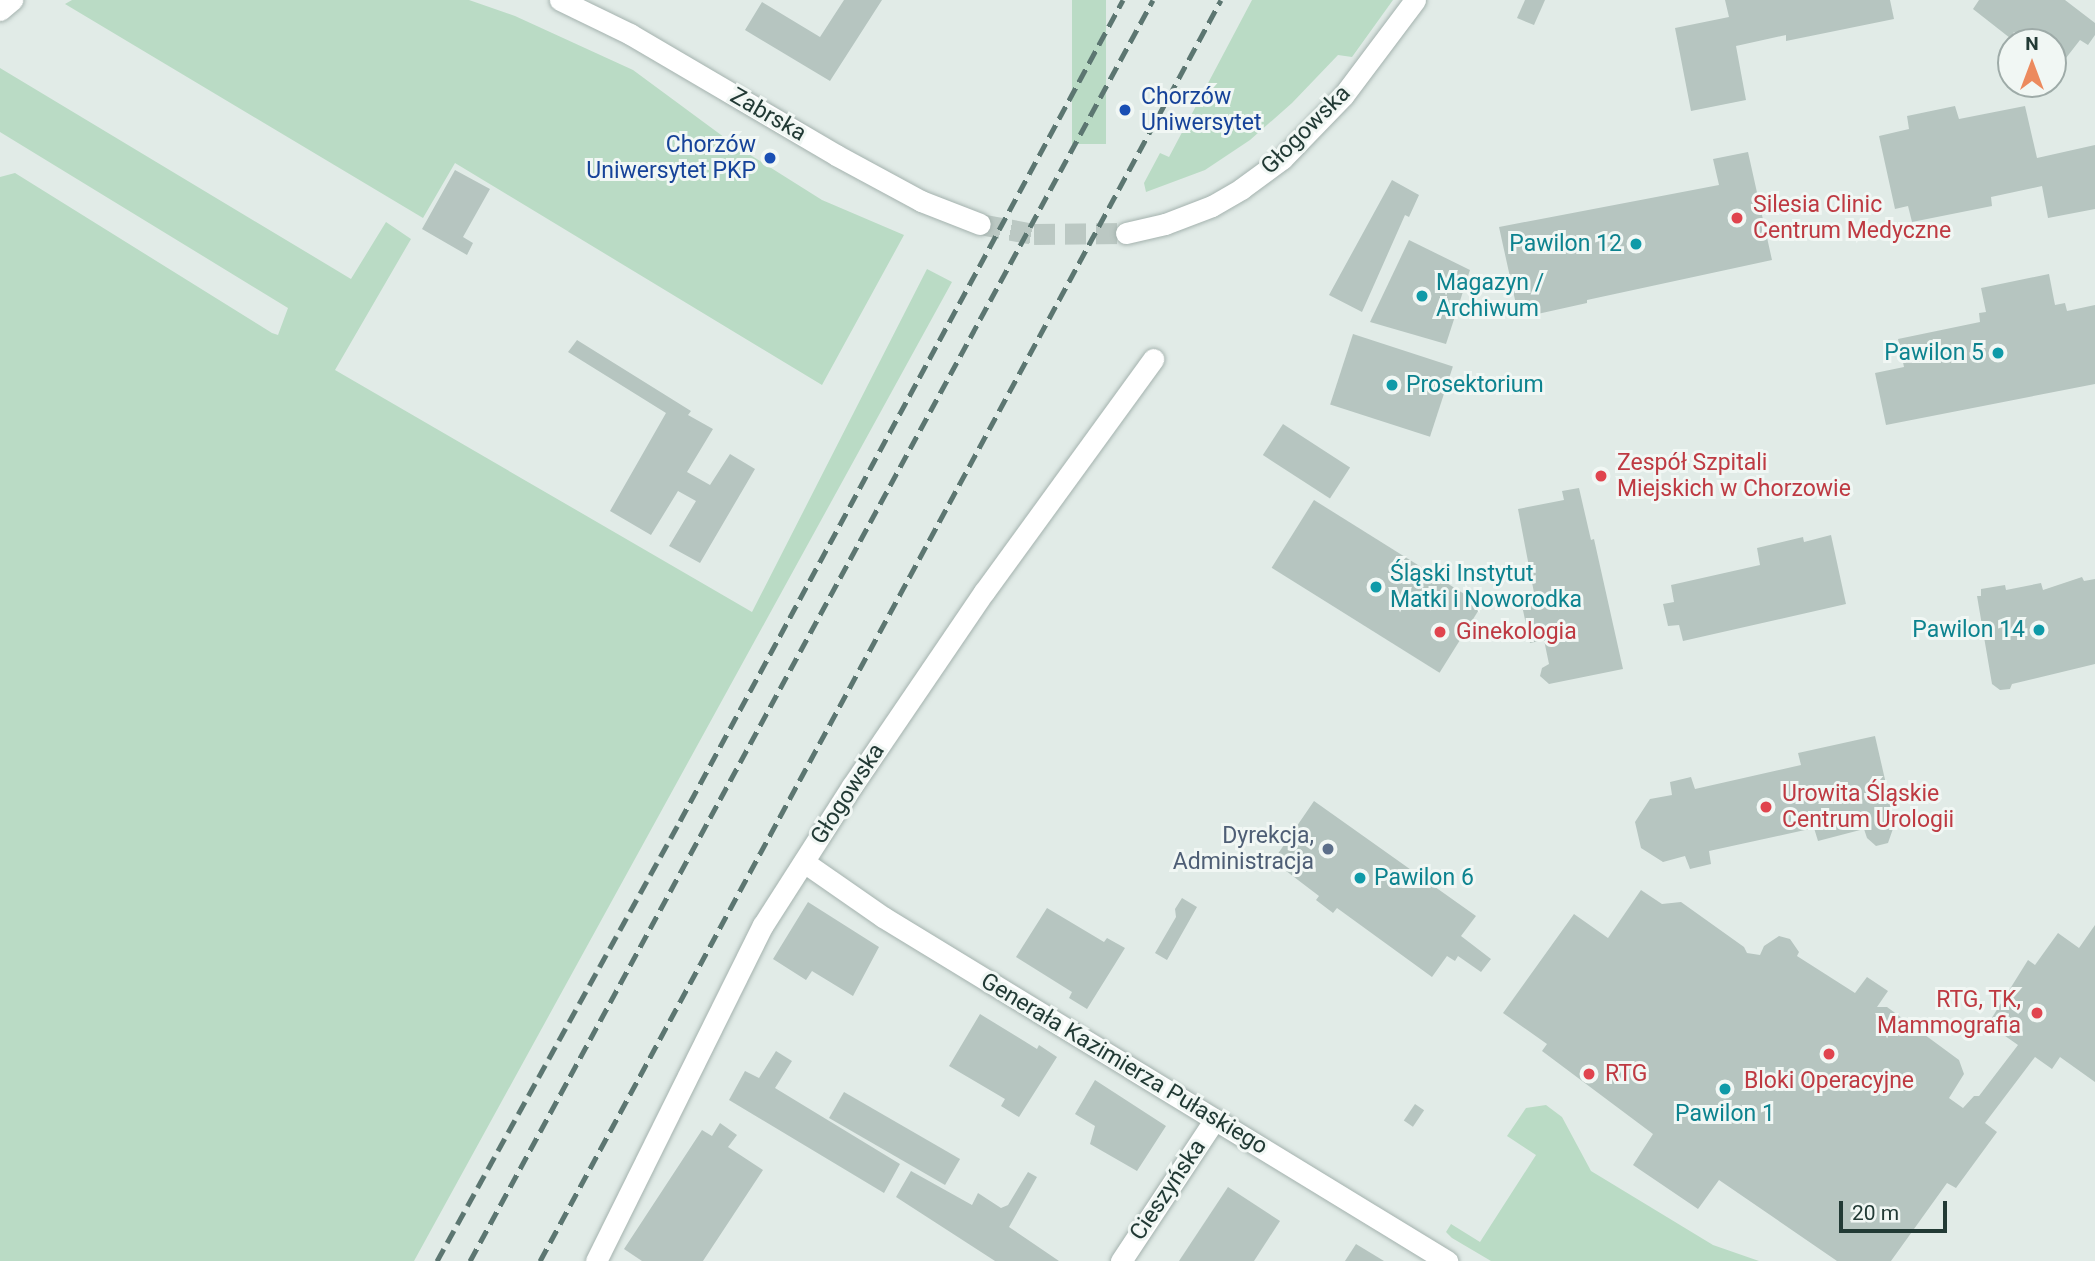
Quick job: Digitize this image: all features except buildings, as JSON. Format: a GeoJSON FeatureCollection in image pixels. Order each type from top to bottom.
{"type":"FeatureCollection","features":[{"type":"Feature","properties":{"kind":"street"},"geometry":{"type":"LineString","coordinates":[[0,10],[12,0]]}},
{"type":"Feature","properties":{"kind":"street","name":"Głogowska"},"geometry":{"type":"LineString","coordinates":[[1126,233],[1165,224],[1212,206],[1241,190],[1282,159],[1343,96],[1415,0]]}},
{"type":"Feature","properties":{"kind":"street","name":"Zabrska"},"geometry":{"type":"LineString","coordinates":[[562,1],[630,34],[836,155],[921,201],[980,224]]}},
{"type":"Feature","properties":{"kind":"street","name":"Głogowska"},"geometry":{"type":"LineString","coordinates":[[596,1261],[763,925],[984,592],[1153,359]]}},
{"type":"Feature","properties":{"kind":"street","name":"Generała Kazimierza Pułaskiego"},"geometry":{"type":"LineString","coordinates":[[804,862],[883,917],[1447,1261]]}},
{"type":"Feature","properties":{"kind":"street","name":"Cieszyńska"},"geometry":{"type":"LineString","coordinates":[[1121,1261],[1215,1119]]}},
{"type":"Feature","properties":{"kind":"green space"},"geometry":{"type":"Polygon","coordinates":[[[72,0],[469,0],[515,16],[633,70],[736,146],[822,200],[904,235],[822,385],[455,163],[423,218],[65,4],[72,0]]]}},
{"type":"Feature","properties":{"kind":"green space"},"geometry":{"type":"Polygon","coordinates":[[[1072,0],[1106,0],[1106,144],[1072,144],[1072,0]]]}},
{"type":"Feature","properties":{"kind":"green space"},"geometry":{"type":"Polygon","coordinates":[[[1252,0],[1393,0],[1352,57],[1338,55],[1292,103],[1250,140],[1205,170],[1146,192],[1144,183],[1160,153],[1169,157],[1252,0]]]}},
{"type":"Feature","properties":{"kind":"green space"},"geometry":{"type":"Polygon","coordinates":[[[0,68],[351,279],[386,222],[411,239],[335,370],[752,612],[927,269],[952,282],[414,1261],[0,1261],[0,177],[15,173],[272,333],[278,335],[288,308],[0,132],[0,68]]]}},
{"type":"Feature","properties":{"kind":"green space"},"geometry":{"type":"Polygon","coordinates":[[[1546,1105],[1562,1117],[1591,1171],[1713,1245],[1759,1261],[1491,1261],[1452,1238],[1446,1232],[1451,1224],[1480,1242],[1536,1155],[1507,1136],[1526,1108],[1546,1105]]]}},
{"type":"Feature","properties":{"kind":"tunnel"},"geometry":{"type":"LineString","coordinates":[[980,224],[1034,234],[1126,233]]}},
{"type":"Feature","properties":{"kind":"railway"},"geometry":{"type":"LineString","coordinates":[[437,1261],[680,821],[1123,0]]}},
{"type":"Feature","properties":{"kind":"railway"},"geometry":{"type":"LineString","coordinates":[[470,1261],[1153,0]]}},
{"type":"Feature","properties":{"kind":"railway"},"geometry":{"type":"LineString","coordinates":[[540,1261],[1221,0]]}},
{"type":"Feature","properties":{"kind":"place","name":"Chorzów Uniwersytet"},"geometry":{"type":"Point","coordinates":[1125,110]}},
{"type":"Feature","properties":{"kind":"place","name":"Chorzów Uniwersytet PKP"},"geometry":{"type":"Point","coordinates":[770,158]}},
{"type":"Feature","properties":{"kind":"place","name":"Silesia Clinic Centrum Medyczne"},"geometry":{"type":"Point","coordinates":[1737,218]}},
{"type":"Feature","properties":{"kind":"place","name":"Pawilon 12"},"geometry":{"type":"Point","coordinates":[1636,244]}},
{"type":"Feature","properties":{"kind":"place","name":"Magazyn / Archiwum"},"geometry":{"type":"Point","coordinates":[1422,296]}},
{"type":"Feature","properties":{"kind":"place","name":"Pawilon 5"},"geometry":{"type":"Point","coordinates":[1998,353]}},
{"type":"Feature","properties":{"kind":"place","name":"Prosektorium"},"geometry":{"type":"Point","coordinates":[1392,385]}},
{"type":"Feature","properties":{"kind":"place","name":"Zespół Szpitali Miejskich w Chorzowie"},"geometry":{"type":"Point","coordinates":[1601,476]}},
{"type":"Feature","properties":{"kind":"place","name":"Śląski Instytut Matki i Noworodka"},"geometry":{"type":"Point","coordinates":[1376,587]}},
{"type":"Feature","properties":{"kind":"place","name":"Pawilon 14"},"geometry":{"type":"Point","coordinates":[2039,630]}},
{"type":"Feature","properties":{"kind":"place","name":"Ginekologia"},"geometry":{"type":"Point","coordinates":[1440,632]}},
{"type":"Feature","properties":{"kind":"place","name":"Urowita Śląskie Centrum Urologii"},"geometry":{"type":"Point","coordinates":[1766,807]}},
{"type":"Feature","properties":{"kind":"place","name":"Dyrekcja, Administracja"},"geometry":{"type":"Point","coordinates":[1328,849]}},
{"type":"Feature","properties":{"kind":"place","name":"Pawilon 6"},"geometry":{"type":"Point","coordinates":[1360,878]}},
{"type":"Feature","properties":{"kind":"place","name":"RTG, TK, Mammografia"},"geometry":{"type":"Point","coordinates":[2037,1013]}},
{"type":"Feature","properties":{"kind":"place","name":"Bloki Operacyjne"},"geometry":{"type":"Point","coordinates":[1829,1054]}},
{"type":"Feature","properties":{"kind":"place","name":"RTG"},"geometry":{"type":"Point","coordinates":[1589,1074]}},
{"type":"Feature","properties":{"kind":"place","name":"Pawilon 1"},"geometry":{"type":"Point","coordinates":[1725,1089]}}]}
